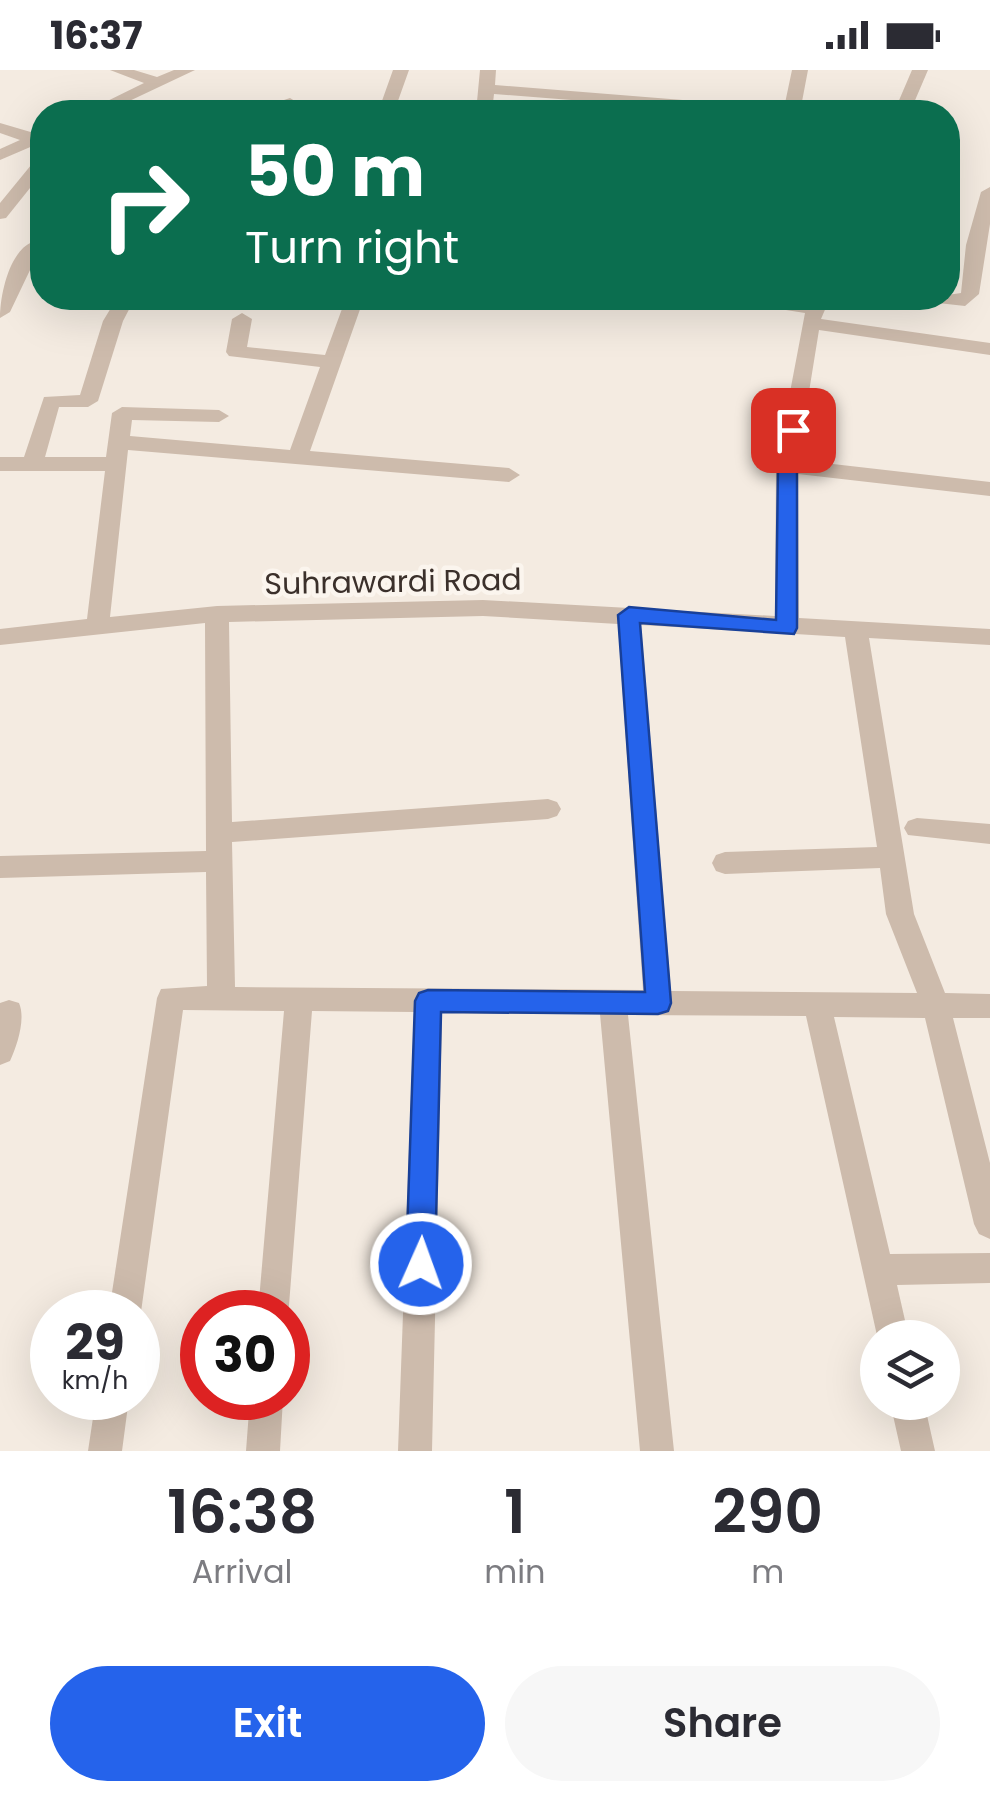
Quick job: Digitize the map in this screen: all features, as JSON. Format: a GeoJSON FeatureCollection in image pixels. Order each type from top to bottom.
{"type":"FeatureCollection","features":[{"type":"Feature","properties":{"kind":"street"},"geometry":{"type":"LineString","coordinates":[[118,70],[159,83]]}},
{"type":"Feature","properties":{"kind":"street"},"geometry":{"type":"LineString","coordinates":[[121,100],[187,70]]}},
{"type":"Feature","properties":{"kind":"street"},"geometry":{"type":"LineString","coordinates":[[391,100],[402,70]]}},
{"type":"Feature","properties":{"kind":"street"},"geometry":{"type":"LineString","coordinates":[[485,100],[488,70]]}},
{"type":"Feature","properties":{"kind":"street"},"geometry":{"type":"LineString","coordinates":[[794,100],[800,70]]}},
{"type":"Feature","properties":{"kind":"street"},"geometry":{"type":"LineString","coordinates":[[907,100],[920,70]]}},
{"type":"Feature","properties":{"kind":"street"},"geometry":{"type":"LineString","coordinates":[[486,89],[627,100]]}},
{"type":"Feature","properties":{"kind":"street"},"geometry":{"type":"LineString","coordinates":[[0,128],[30,135]]}},
{"type":"Feature","properties":{"kind":"street"},"geometry":{"type":"LineString","coordinates":[[2,154],[30,141]]}},
{"type":"Feature","properties":{"kind":"street"},"geometry":{"type":"LineString","coordinates":[[2,154],[30,160]]}},
{"type":"Feature","properties":{"kind":"street"},"geometry":{"type":"LineString","coordinates":[[0,214],[30,177]]}},
{"type":"Feature","properties":{"kind":"street"},"geometry":{"type":"LineString","coordinates":[[960,300],[966,300],[970,294],[990,192]]}},
{"type":"Feature","properties":{"kind":"street"},"geometry":{"type":"LineString","coordinates":[[0,312],[30,251]]}},
{"type":"Feature","properties":{"kind":"street"},"geometry":{"type":"LineString","coordinates":[[32,464],[51,401],[88,401],[119,310]]}},
{"type":"Feature","properties":{"kind":"street"},"geometry":{"type":"LineString","coordinates":[[298,458],[352,310]]}},
{"type":"Feature","properties":{"kind":"street"},"geometry":{"type":"LineString","coordinates":[[787,628],[787,466],[816,310],[990,350]]}},
{"type":"Feature","properties":{"kind":"street"},"geometry":{"type":"LineString","coordinates":[[242,319],[236,352],[332,362]]}},
{"type":"Feature","properties":{"kind":"street"},"geometry":{"type":"LineString","coordinates":[[98,624],[122,412],[219,416]]}},
{"type":"Feature","properties":{"kind":"street"},"geometry":{"type":"LineString","coordinates":[[0,464],[116,454],[298,458],[509,475]]}},
{"type":"Feature","properties":{"kind":"street"},"geometry":{"type":"LineString","coordinates":[[787,466],[990,489]]}},
{"type":"Feature","properties":{"kind":"street","name":"Suhrawardi Road"},"geometry":{"type":"LineString","coordinates":[[0,637],[217,614],[484,608],[990,637]]}},
{"type":"Feature","properties":{"kind":"street"},"geometry":{"type":"LineString","coordinates":[[217,614],[221,997]]}},
{"type":"Feature","properties":{"kind":"street"},"geometry":{"type":"LineString","coordinates":[[629,615],[658,1003]]}},
{"type":"Feature","properties":{"kind":"street"},"geometry":{"type":"LineString","coordinates":[[856,631],[900,914],[936,1005],[990,1224]]}},
{"type":"Feature","properties":{"kind":"street"},"geometry":{"type":"LineString","coordinates":[[219,833],[548,809]]}},
{"type":"Feature","properties":{"kind":"street"},"geometry":{"type":"LineString","coordinates":[[917,828],[990,834]]}},
{"type":"Feature","properties":{"kind":"street"},"geometry":{"type":"LineString","coordinates":[[725,863],[892,857]]}},
{"type":"Feature","properties":{"kind":"street"},"geometry":{"type":"LineString","coordinates":[[0,867],[220,862]]}},
{"type":"Feature","properties":{"kind":"street"},"geometry":{"type":"LineString","coordinates":[[128,1290],[171,998],[990,1006]]}},
{"type":"Feature","properties":{"kind":"street"},"geometry":{"type":"LineString","coordinates":[[276,1290],[299,1000]]}},
{"type":"Feature","properties":{"kind":"street"},"geometry":{"type":"LineString","coordinates":[[415,1451],[428,1001]]}},
{"type":"Feature","properties":{"kind":"street"},"geometry":{"type":"LineString","coordinates":[[614,1003],[657,1451]]}},
{"type":"Feature","properties":{"kind":"street"},"geometry":{"type":"LineString","coordinates":[[818,1004],[888,1320]]}},
{"type":"Feature","properties":{"kind":"street"},"geometry":{"type":"LineString","coordinates":[[0,1052],[9,1012]]}},
{"type":"Feature","properties":{"kind":"street"},"geometry":{"type":"LineString","coordinates":[[877,1270],[990,1268]]}},
{"type":"Feature","properties":{"kind":"street"},"geometry":{"type":"LineString","coordinates":[[105,1451],[110,1420]]}},
{"type":"Feature","properties":{"kind":"street"},"geometry":{"type":"LineString","coordinates":[[263,1451],[265,1420]]}},
{"type":"Feature","properties":{"kind":"street"},"geometry":{"type":"LineString","coordinates":[[911,1420],[918,1451]]}},
{"type":"Feature","properties":{"kind":"route"},"geometry":{"type":"LineString","coordinates":[[421,1264],[428,1001],[658,1003],[629,615],[787,628],[787,466],[793,430]]}}]}
